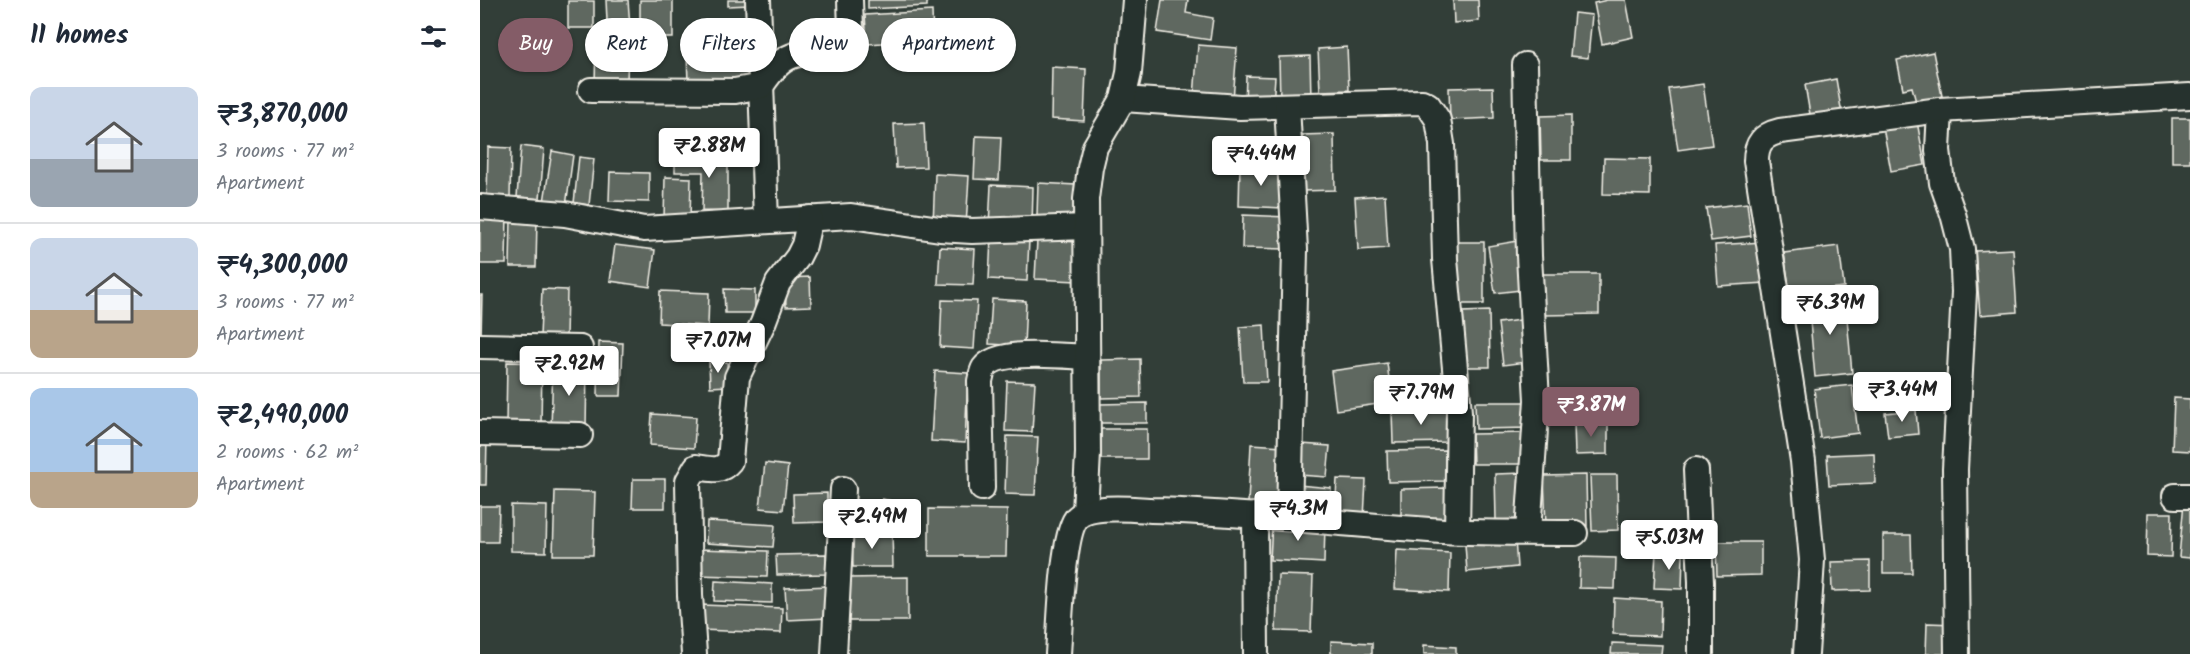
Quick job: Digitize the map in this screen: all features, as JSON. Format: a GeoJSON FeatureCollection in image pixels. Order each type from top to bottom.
{"type":"FeatureCollection","features":[{"type":"Feature","properties":{"kind":"street"},"geometry":{"type":"LineString","coordinates":[[758,0],[766,221]]}},
{"type":"Feature","properties":{"kind":"street"},"geometry":{"type":"LineString","coordinates":[[591,90],[735,91],[761,86],[770,73],[791,57],[847,41],[851,30],[850,0]]}},
{"type":"Feature","properties":{"kind":"street"},"geometry":{"type":"LineString","coordinates":[[1085,512],[1088,453],[1086,226],[1090,168],[1095,147],[1123,99],[1129,73],[1135,0]]}},
{"type":"Feature","properties":{"kind":"street"},"geometry":{"type":"LineString","coordinates":[[1525,65],[1530,256],[1537,400],[1528,532]]}},
{"type":"Feature","properties":{"kind":"street"},"geometry":{"type":"LineString","coordinates":[[1806,654],[1812,560],[1803,461],[1755,161],[1759,142],[1767,134],[1773,132],[1940,110],[2190,96]]}},
{"type":"Feature","properties":{"kind":"street"},"geometry":{"type":"LineString","coordinates":[[1123,99],[1240,107],[1422,102],[1428,105],[1438,120],[1442,144],[1445,259],[1460,411],[1457,531]]}},
{"type":"Feature","properties":{"kind":"street"},"geometry":{"type":"LineString","coordinates":[[1287,106],[1295,250],[1289,518]]}},
{"type":"Feature","properties":{"kind":"street"},"geometry":{"type":"LineString","coordinates":[[1940,110],[1938,150],[1942,183],[1962,249],[1964,292],[1955,469],[1957,654]]}},
{"type":"Feature","properties":{"kind":"street"},"geometry":{"type":"LineString","coordinates":[[480,207],[565,214],[644,229],[851,216],[940,229],[972,231],[1086,226]]}},
{"type":"Feature","properties":{"kind":"street"},"geometry":{"type":"LineString","coordinates":[[694,654],[690,595],[688,481],[696,467],[716,470],[724,468],[730,461],[737,377],[763,323],[778,283],[798,257],[804,245],[810,219]]}},
{"type":"Feature","properties":{"kind":"street"},"geometry":{"type":"LineString","coordinates":[[480,346],[580,348]]}},
{"type":"Feature","properties":{"kind":"street"},"geometry":{"type":"LineString","coordinates":[[982,488],[980,381],[983,369],[990,362],[998,359],[1022,355],[1086,357]]}},
{"type":"Feature","properties":{"kind":"street"},"geometry":{"type":"LineString","coordinates":[[480,433],[580,435]]}},
{"type":"Feature","properties":{"kind":"street"},"geometry":{"type":"LineString","coordinates":[[1696,470],[1701,582],[1701,654]]}},
{"type":"Feature","properties":{"kind":"street"},"geometry":{"type":"LineString","coordinates":[[834,654],[843,489]]}},
{"type":"Feature","properties":{"kind":"street"},"geometry":{"type":"LineString","coordinates":[[1058,654],[1065,563],[1076,519],[1085,512],[1133,509],[1255,515],[1457,531],[1575,533]]}},
{"type":"Feature","properties":{"kind":"street"},"geometry":{"type":"LineString","coordinates":[[1255,515],[1257,654]]}},
{"type":"Feature","properties":{"kind":"building"},"geometry":{"type":"Polygon","coordinates":[[[606,0],[628,0],[629,18],[607,18],[606,0]]]}},
{"type":"Feature","properties":{"kind":"building"},"geometry":{"type":"Polygon","coordinates":[[[640,0],[673,0],[673,38],[668,38],[668,18],[640,18],[640,0]]]}},
{"type":"Feature","properties":{"kind":"building"},"geometry":{"type":"Polygon","coordinates":[[[728,0],[750,0],[750,5],[728,6],[728,0]]]}},
{"type":"Feature","properties":{"kind":"building"},"geometry":{"type":"Polygon","coordinates":[[[868,0],[927,0],[927,6],[868,9],[868,0]]]}},
{"type":"Feature","properties":{"kind":"building"},"geometry":{"type":"Polygon","coordinates":[[[1162,0],[1188,0],[1186,13],[1213,18],[1210,40],[1157,32],[1162,0]]]}},
{"type":"Feature","properties":{"kind":"building"},"geometry":{"type":"Polygon","coordinates":[[[1453,0],[1478,0],[1479,21],[1454,23],[1453,0]]]}},
{"type":"Feature","properties":{"kind":"building"},"geometry":{"type":"Polygon","coordinates":[[[1626,0],[1633,37],[1602,44],[1594,3],[1626,0]]]}},
{"type":"Feature","properties":{"kind":"building"},"geometry":{"type":"Polygon","coordinates":[[[568,1],[594,1],[594,18],[585,18],[585,28],[573,28],[573,18],[568,18],[568,1]]]}},
{"type":"Feature","properties":{"kind":"building"},"geometry":{"type":"Polygon","coordinates":[[[932,11],[932,18],[881,18],[881,43],[869,44],[869,18],[865,18],[865,15],[932,11]]]}},
{"type":"Feature","properties":{"kind":"building"},"geometry":{"type":"Polygon","coordinates":[[[1574,13],[1592,15],[1588,58],[1570,56],[1574,13]]]}},
{"type":"Feature","properties":{"kind":"building"},"geometry":{"type":"Polygon","coordinates":[[[1198,45],[1237,48],[1233,100],[1194,97],[1198,45]]]}},
{"type":"Feature","properties":{"kind":"building"},"geometry":{"type":"Polygon","coordinates":[[[1347,47],[1349,90],[1320,91],[1318,49],[1347,47]]]}},
{"type":"Feature","properties":{"kind":"building"},"geometry":{"type":"Polygon","coordinates":[[[1933,52],[1942,96],[1916,102],[1912,87],[1903,89],[1897,60],[1933,52]]]}},
{"type":"Feature","properties":{"kind":"building"},"geometry":{"type":"Polygon","coordinates":[[[1310,56],[1311,100],[1280,101],[1279,57],[1310,56]]]}},
{"type":"Feature","properties":{"kind":"building"},"geometry":{"type":"Polygon","coordinates":[[[1052,67],[1086,69],[1084,121],[1051,119],[1052,67]]]}},
{"type":"Feature","properties":{"kind":"building"},"geometry":{"type":"Polygon","coordinates":[[[595,72],[627,72],[627,83],[595,83],[595,72]]]}},
{"type":"Feature","properties":{"kind":"building"},"geometry":{"type":"Polygon","coordinates":[[[688,72],[752,72],[752,81],[688,83],[688,72]]]}},
{"type":"Feature","properties":{"kind":"building"},"geometry":{"type":"Polygon","coordinates":[[[1246,76],[1275,77],[1273,104],[1245,103],[1246,76]]]}},
{"type":"Feature","properties":{"kind":"building"},"geometry":{"type":"Polygon","coordinates":[[[1836,79],[1843,120],[1812,126],[1805,85],[1836,79]]]}},
{"type":"Feature","properties":{"kind":"building"},"geometry":{"type":"Polygon","coordinates":[[[1703,84],[1712,145],[1678,150],[1669,89],[1703,84]]]}},
{"type":"Feature","properties":{"kind":"building"},"geometry":{"type":"Polygon","coordinates":[[[1493,87],[1494,118],[1450,120],[1449,88],[1493,87]]]}},
{"type":"Feature","properties":{"kind":"building"},"geometry":{"type":"Polygon","coordinates":[[[1571,115],[1571,160],[1541,160],[1540,116],[1571,115]]]}},
{"type":"Feature","properties":{"kind":"building"},"geometry":{"type":"Polygon","coordinates":[[[1916,116],[1925,165],[1891,171],[1882,122],[1916,116]]]}},
{"type":"Feature","properties":{"kind":"building"},"geometry":{"type":"Polygon","coordinates":[[[2172,118],[2190,118],[2190,162],[2172,162],[2172,118]]]}},
{"type":"Feature","properties":{"kind":"building"},"geometry":{"type":"Polygon","coordinates":[[[924,123],[926,167],[896,168],[894,124],[924,123]]]}},
{"type":"Feature","properties":{"kind":"building"},"geometry":{"type":"Polygon","coordinates":[[[1334,134],[1335,190],[1301,191],[1301,135],[1334,134]]]}},
{"type":"Feature","properties":{"kind":"building"},"geometry":{"type":"Polygon","coordinates":[[[976,136],[1001,137],[999,180],[974,179],[976,136]]]}},
{"type":"Feature","properties":{"kind":"building"},"geometry":{"type":"Polygon","coordinates":[[[521,146],[544,149],[540,199],[517,197],[521,146]]]}},
{"type":"Feature","properties":{"kind":"building"},"geometry":{"type":"Polygon","coordinates":[[[488,147],[511,148],[510,200],[487,200],[488,147]]]}},
{"type":"Feature","properties":{"kind":"building"},"geometry":{"type":"Polygon","coordinates":[[[552,151],[573,155],[566,206],[544,202],[552,151]]]}},
{"type":"Feature","properties":{"kind":"building"},"geometry":{"type":"Polygon","coordinates":[[[675,156],[728,157],[728,212],[702,211],[703,172],[675,172],[675,156]]]}},
{"type":"Feature","properties":{"kind":"building"},"geometry":{"type":"Polygon","coordinates":[[[579,157],[594,159],[589,205],[574,203],[579,157]]]}},
{"type":"Feature","properties":{"kind":"building"},"geometry":{"type":"Polygon","coordinates":[[[1604,158],[1650,159],[1650,195],[1603,194],[1604,158]]]}},
{"type":"Feature","properties":{"kind":"building"},"geometry":{"type":"Polygon","coordinates":[[[1240,166],[1283,168],[1282,208],[1239,206],[1240,166]]]}},
{"type":"Feature","properties":{"kind":"building"},"geometry":{"type":"Polygon","coordinates":[[[610,172],[649,173],[649,202],[609,201],[610,172]]]}},
{"type":"Feature","properties":{"kind":"building"},"geometry":{"type":"Polygon","coordinates":[[[935,174],[969,176],[966,226],[933,225],[935,174]]]}},
{"type":"Feature","properties":{"kind":"building"},"geometry":{"type":"Polygon","coordinates":[[[665,177],[691,178],[690,220],[664,219],[665,177]]]}},
{"type":"Feature","properties":{"kind":"building"},"geometry":{"type":"Polygon","coordinates":[[[1038,183],[1076,185],[1074,218],[1037,216],[1038,183]]]}},
{"type":"Feature","properties":{"kind":"building"},"geometry":{"type":"Polygon","coordinates":[[[991,185],[1033,187],[1032,228],[989,226],[991,185]]]}},
{"type":"Feature","properties":{"kind":"building"},"geometry":{"type":"Polygon","coordinates":[[[1385,195],[1388,248],[1358,250],[1355,197],[1385,195]]]}},
{"type":"Feature","properties":{"kind":"building"},"geometry":{"type":"Polygon","coordinates":[[[1747,203],[1751,236],[1711,241],[1706,208],[1747,203]]]}},
{"type":"Feature","properties":{"kind":"building"},"geometry":{"type":"Polygon","coordinates":[[[480,211],[507,212],[506,264],[480,264],[480,211]]]}},
{"type":"Feature","properties":{"kind":"building"},"geometry":{"type":"Polygon","coordinates":[[[1243,215],[1288,217],[1287,249],[1242,248],[1243,215]]]}},
{"type":"Feature","properties":{"kind":"building"},"geometry":{"type":"Polygon","coordinates":[[[511,218],[537,219],[536,267],[510,267],[511,218]]]}},
{"type":"Feature","properties":{"kind":"building"},"geometry":{"type":"Polygon","coordinates":[[[991,239],[1029,240],[1027,281],[989,279],[991,239]]]}},
{"type":"Feature","properties":{"kind":"building"},"geometry":{"type":"Polygon","coordinates":[[[1037,240],[1079,242],[1077,281],[1035,279],[1037,240]]]}},
{"type":"Feature","properties":{"kind":"building"},"geometry":{"type":"Polygon","coordinates":[[[1523,240],[1529,289],[1495,293],[1488,246],[1523,240]]]}},
{"type":"Feature","properties":{"kind":"building"},"geometry":{"type":"Polygon","coordinates":[[[1456,242],[1484,242],[1484,304],[1457,304],[1456,242]]]}},
{"type":"Feature","properties":{"kind":"building"},"geometry":{"type":"Polygon","coordinates":[[[1763,242],[1766,283],[1718,286],[1715,245],[1763,242]]]}},
{"type":"Feature","properties":{"kind":"building"},"geometry":{"type":"Polygon","coordinates":[[[615,245],[655,250],[650,287],[610,281],[615,245]]]}},
{"type":"Feature","properties":{"kind":"building"},"geometry":{"type":"Polygon","coordinates":[[[1839,246],[1844,287],[1790,293],[1784,253],[1839,246]]]}},
{"type":"Feature","properties":{"kind":"building"},"geometry":{"type":"Polygon","coordinates":[[[940,247],[975,249],[973,285],[938,284],[940,247]]]}},
{"type":"Feature","properties":{"kind":"building"},"geometry":{"type":"Polygon","coordinates":[[[2013,249],[2017,312],[1980,315],[1975,251],[2013,249]]]}},
{"type":"Feature","properties":{"kind":"building"},"geometry":{"type":"Polygon","coordinates":[[[1543,274],[1599,274],[1599,314],[1544,315],[1543,274]]]}},
{"type":"Feature","properties":{"kind":"building"},"geometry":{"type":"Polygon","coordinates":[[[810,277],[811,306],[786,307],[785,278],[810,277]]]}},
{"type":"Feature","properties":{"kind":"building"},"geometry":{"type":"Polygon","coordinates":[[[542,289],[567,290],[566,338],[540,337],[542,289]]]}},
{"type":"Feature","properties":{"kind":"building"},"geometry":{"type":"Polygon","coordinates":[[[724,289],[755,290],[755,313],[725,313],[724,289]]]}},
{"type":"Feature","properties":{"kind":"building"},"geometry":{"type":"Polygon","coordinates":[[[660,291],[709,293],[708,326],[659,323],[660,291]]]}},
{"type":"Feature","properties":{"kind":"building"},"geometry":{"type":"Polygon","coordinates":[[[480,295],[482,295],[481,339],[480,339],[480,295]]]}},
{"type":"Feature","properties":{"kind":"building"},"geometry":{"type":"Polygon","coordinates":[[[1845,296],[1852,373],[1815,377],[1808,299],[1845,296]]]}},
{"type":"Feature","properties":{"kind":"building"},"geometry":{"type":"Polygon","coordinates":[[[992,299],[1026,301],[1024,346],[989,344],[992,299]]]}},
{"type":"Feature","properties":{"kind":"building"},"geometry":{"type":"Polygon","coordinates":[[[942,300],[977,301],[974,349],[940,347],[942,300]]]}},
{"type":"Feature","properties":{"kind":"building"},"geometry":{"type":"Polygon","coordinates":[[[1489,311],[1490,367],[1463,367],[1462,312],[1489,311]]]}},
{"type":"Feature","properties":{"kind":"building"},"geometry":{"type":"Polygon","coordinates":[[[1528,319],[1533,361],[1503,365],[1498,323],[1528,319]]]}},
{"type":"Feature","properties":{"kind":"building"},"geometry":{"type":"Polygon","coordinates":[[[1264,325],[1267,382],[1243,382],[1240,327],[1264,325]]]}},
{"type":"Feature","properties":{"kind":"building"},"geometry":{"type":"Polygon","coordinates":[[[599,342],[623,343],[621,396],[598,396],[599,342]]]}},
{"type":"Feature","properties":{"kind":"building"},"geometry":{"type":"Polygon","coordinates":[[[1140,359],[1141,397],[1101,398],[1101,360],[1140,359]]]}},
{"type":"Feature","properties":{"kind":"building"},"geometry":{"type":"Polygon","coordinates":[[[507,362],[542,363],[541,426],[506,425],[507,362]]]}},
{"type":"Feature","properties":{"kind":"building"},"geometry":{"type":"Polygon","coordinates":[[[709,362],[727,362],[728,386],[710,387],[709,362]]]}},
{"type":"Feature","properties":{"kind":"building"},"geometry":{"type":"Polygon","coordinates":[[[1387,363],[1392,402],[1336,410],[1331,371],[1387,363]]]}},
{"type":"Feature","properties":{"kind":"building"},"geometry":{"type":"Polygon","coordinates":[[[553,365],[587,366],[586,429],[551,429],[553,365]]]}},
{"type":"Feature","properties":{"kind":"building"},"geometry":{"type":"Polygon","coordinates":[[[935,371],[968,373],[965,443],[931,441],[935,371]]]}},
{"type":"Feature","properties":{"kind":"building"},"geometry":{"type":"Polygon","coordinates":[[[1007,381],[1035,382],[1032,432],[1005,431],[1007,381]]]}},
{"type":"Feature","properties":{"kind":"building"},"geometry":{"type":"Polygon","coordinates":[[[1852,385],[1858,433],[1820,438],[1814,389],[1852,385]]]}},
{"type":"Feature","properties":{"kind":"building"},"geometry":{"type":"Polygon","coordinates":[[[2174,398],[2190,399],[2190,451],[2172,450],[2174,398]]]}},
{"type":"Feature","properties":{"kind":"building"},"geometry":{"type":"Polygon","coordinates":[[[1475,402],[1531,402],[1531,428],[1476,429],[1475,402]]]}},
{"type":"Feature","properties":{"kind":"building"},"geometry":{"type":"Polygon","coordinates":[[[1147,403],[1147,423],[1099,423],[1099,404],[1147,403]]]}},
{"type":"Feature","properties":{"kind":"building"},"geometry":{"type":"Polygon","coordinates":[[[1450,410],[1450,442],[1393,443],[1392,411],[1450,410]]]}},
{"type":"Feature","properties":{"kind":"building"},"geometry":{"type":"Polygon","coordinates":[[[1916,410],[1918,434],[1888,437],[1885,413],[1916,410]]]}},
{"type":"Feature","properties":{"kind":"building"},"geometry":{"type":"Polygon","coordinates":[[[652,414],[696,417],[694,448],[650,445],[652,414]]]}},
{"type":"Feature","properties":{"kind":"building"},"geometry":{"type":"Polygon","coordinates":[[[1608,421],[1608,454],[1575,455],[1574,422],[1608,421]]]}},
{"type":"Feature","properties":{"kind":"building"},"geometry":{"type":"Polygon","coordinates":[[[1101,429],[1147,429],[1147,459],[1101,459],[1101,429]]]}},
{"type":"Feature","properties":{"kind":"building"},"geometry":{"type":"Polygon","coordinates":[[[1530,433],[1531,464],[1473,464],[1472,434],[1530,433]]]}},
{"type":"Feature","properties":{"kind":"building"},"geometry":{"type":"Polygon","coordinates":[[[1007,436],[1038,437],[1035,495],[1005,494],[1007,436]]]}},
{"type":"Feature","properties":{"kind":"building"},"geometry":{"type":"Polygon","coordinates":[[[480,438],[487,438],[486,485],[480,485],[480,438]]]}},
{"type":"Feature","properties":{"kind":"building"},"geometry":{"type":"Polygon","coordinates":[[[1251,444],[1283,446],[1279,505],[1248,503],[1251,444]]]}},
{"type":"Feature","properties":{"kind":"building"},"geometry":{"type":"Polygon","coordinates":[[[1301,444],[1330,446],[1327,477],[1299,475],[1301,444]]]}},
{"type":"Feature","properties":{"kind":"building"},"geometry":{"type":"Polygon","coordinates":[[[1445,450],[1445,481],[1388,482],[1387,451],[1445,450]]]}},
{"type":"Feature","properties":{"kind":"building"},"geometry":{"type":"Polygon","coordinates":[[[1874,453],[1875,483],[1829,485],[1827,455],[1874,453]]]}},
{"type":"Feature","properties":{"kind":"building"},"geometry":{"type":"Polygon","coordinates":[[[765,463],[788,466],[783,510],[760,508],[765,463]]]}},
{"type":"Feature","properties":{"kind":"building"},"geometry":{"type":"Polygon","coordinates":[[[1525,473],[1526,519],[1496,520],[1495,474],[1525,473]]]}},
{"type":"Feature","properties":{"kind":"building"},"geometry":{"type":"Polygon","coordinates":[[[1586,475],[1587,526],[1546,527],[1544,476],[1586,475]]]}},
{"type":"Feature","properties":{"kind":"building"},"geometry":{"type":"Polygon","coordinates":[[[1590,475],[1617,475],[1618,530],[1592,531],[1590,475]]]}},
{"type":"Feature","properties":{"kind":"building"},"geometry":{"type":"Polygon","coordinates":[[[633,479],[665,479],[665,508],[632,508],[633,479]]]}},
{"type":"Feature","properties":{"kind":"building"},"geometry":{"type":"Polygon","coordinates":[[[1337,479],[1366,480],[1364,518],[1335,516],[1337,479]]]}},
{"type":"Feature","properties":{"kind":"building"},"geometry":{"type":"Polygon","coordinates":[[[1298,485],[1331,488],[1328,517],[1295,514],[1298,485]]]}},
{"type":"Feature","properties":{"kind":"building"},"geometry":{"type":"Polygon","coordinates":[[[1446,488],[1447,520],[1401,520],[1401,489],[1446,488]]]}},
{"type":"Feature","properties":{"kind":"building"},"geometry":{"type":"Polygon","coordinates":[[[555,491],[595,492],[593,555],[553,555],[555,491]]]}},
{"type":"Feature","properties":{"kind":"building"},"geometry":{"type":"Polygon","coordinates":[[[827,493],[827,522],[794,523],[793,494],[827,493]]]}},
{"type":"Feature","properties":{"kind":"building"},"geometry":{"type":"Polygon","coordinates":[[[882,499],[918,506],[915,523],[879,517],[882,499]]]}},
{"type":"Feature","properties":{"kind":"building"},"geometry":{"type":"Polygon","coordinates":[[[2184,502],[2190,503],[2190,558],[2179,557],[2184,502]]]}},
{"type":"Feature","properties":{"kind":"building"},"geometry":{"type":"Polygon","coordinates":[[[511,505],[547,506],[546,552],[511,551],[511,505]]]}},
{"type":"Feature","properties":{"kind":"building"},"geometry":{"type":"Polygon","coordinates":[[[480,506],[499,506],[498,542],[480,542],[480,506]]]}},
{"type":"Feature","properties":{"kind":"building"},"geometry":{"type":"Polygon","coordinates":[[[929,509],[1007,510],[1006,556],[929,556],[929,509]]]}},
{"type":"Feature","properties":{"kind":"building"},"geometry":{"type":"Polygon","coordinates":[[[2148,513],[2172,513],[2171,557],[2147,556],[2148,513]]]}},
{"type":"Feature","properties":{"kind":"building"},"geometry":{"type":"Polygon","coordinates":[[[707,521],[775,525],[773,547],[706,543],[707,521]]]}},
{"type":"Feature","properties":{"kind":"building"},"geometry":{"type":"Polygon","coordinates":[[[1272,522],[1325,524],[1324,563],[1270,560],[1272,522]]]}},
{"type":"Feature","properties":{"kind":"building"},"geometry":{"type":"Polygon","coordinates":[[[852,533],[892,533],[893,567],[853,567],[852,533]]]}},
{"type":"Feature","properties":{"kind":"building"},"geometry":{"type":"Polygon","coordinates":[[[1883,535],[1911,535],[1912,573],[1883,573],[1883,535]]]}},
{"type":"Feature","properties":{"kind":"building"},"geometry":{"type":"Polygon","coordinates":[[[1515,539],[1517,567],[1467,572],[1465,544],[1515,539]]]}},
{"type":"Feature","properties":{"kind":"building"},"geometry":{"type":"Polygon","coordinates":[[[1716,542],[1761,542],[1761,575],[1717,576],[1716,542]]]}},
{"type":"Feature","properties":{"kind":"building"},"geometry":{"type":"Polygon","coordinates":[[[696,549],[768,551],[767,577],[695,575],[696,549]]]}},
{"type":"Feature","properties":{"kind":"building"},"geometry":{"type":"Polygon","coordinates":[[[1397,550],[1450,553],[1449,592],[1395,589],[1397,550]]]}},
{"type":"Feature","properties":{"kind":"building"},"geometry":{"type":"Polygon","coordinates":[[[1656,552],[1683,553],[1682,589],[1654,588],[1656,552]]]}},
{"type":"Feature","properties":{"kind":"building"},"geometry":{"type":"Polygon","coordinates":[[[826,554],[827,574],[777,575],[776,555],[826,554]]]}},
{"type":"Feature","properties":{"kind":"building"},"geometry":{"type":"Polygon","coordinates":[[[1580,557],[1616,558],[1615,589],[1579,588],[1580,557]]]}},
{"type":"Feature","properties":{"kind":"building"},"geometry":{"type":"Polygon","coordinates":[[[1870,561],[1870,590],[1832,591],[1831,562],[1870,561]]]}},
{"type":"Feature","properties":{"kind":"building"},"geometry":{"type":"Polygon","coordinates":[[[1278,575],[1313,576],[1311,632],[1276,631],[1278,575]]]}},
{"type":"Feature","properties":{"kind":"building"},"geometry":{"type":"Polygon","coordinates":[[[908,577],[908,621],[848,621],[848,578],[908,577]]]}},
{"type":"Feature","properties":{"kind":"building"},"geometry":{"type":"Polygon","coordinates":[[[715,581],[772,584],[772,603],[714,601],[715,581]]]}},
{"type":"Feature","properties":{"kind":"building"},"geometry":{"type":"Polygon","coordinates":[[[828,586],[829,618],[787,620],[785,588],[828,586]]]}},
{"type":"Feature","properties":{"kind":"building"},"geometry":{"type":"Polygon","coordinates":[[[1614,598],[1661,601],[1660,636],[1613,634],[1614,598]]]}},
{"type":"Feature","properties":{"kind":"building"},"geometry":{"type":"Polygon","coordinates":[[[701,605],[782,608],[781,633],[700,630],[701,605]]]}},
{"type":"Feature","properties":{"kind":"building"},"geometry":{"type":"Polygon","coordinates":[[[1927,623],[1955,624],[1954,654],[1926,654],[1927,623]]]}},
{"type":"Feature","properties":{"kind":"building"},"geometry":{"type":"Polygon","coordinates":[[[1331,641],[1372,643],[1372,654],[1331,654],[1331,641]]]}},
{"type":"Feature","properties":{"kind":"building"},"geometry":{"type":"Polygon","coordinates":[[[1612,643],[1662,645],[1661,654],[1611,654],[1612,643]]]}},
{"type":"Feature","properties":{"kind":"building"},"geometry":{"type":"Polygon","coordinates":[[[1424,645],[1456,647],[1456,654],[1424,654],[1424,645]]]}}]}
